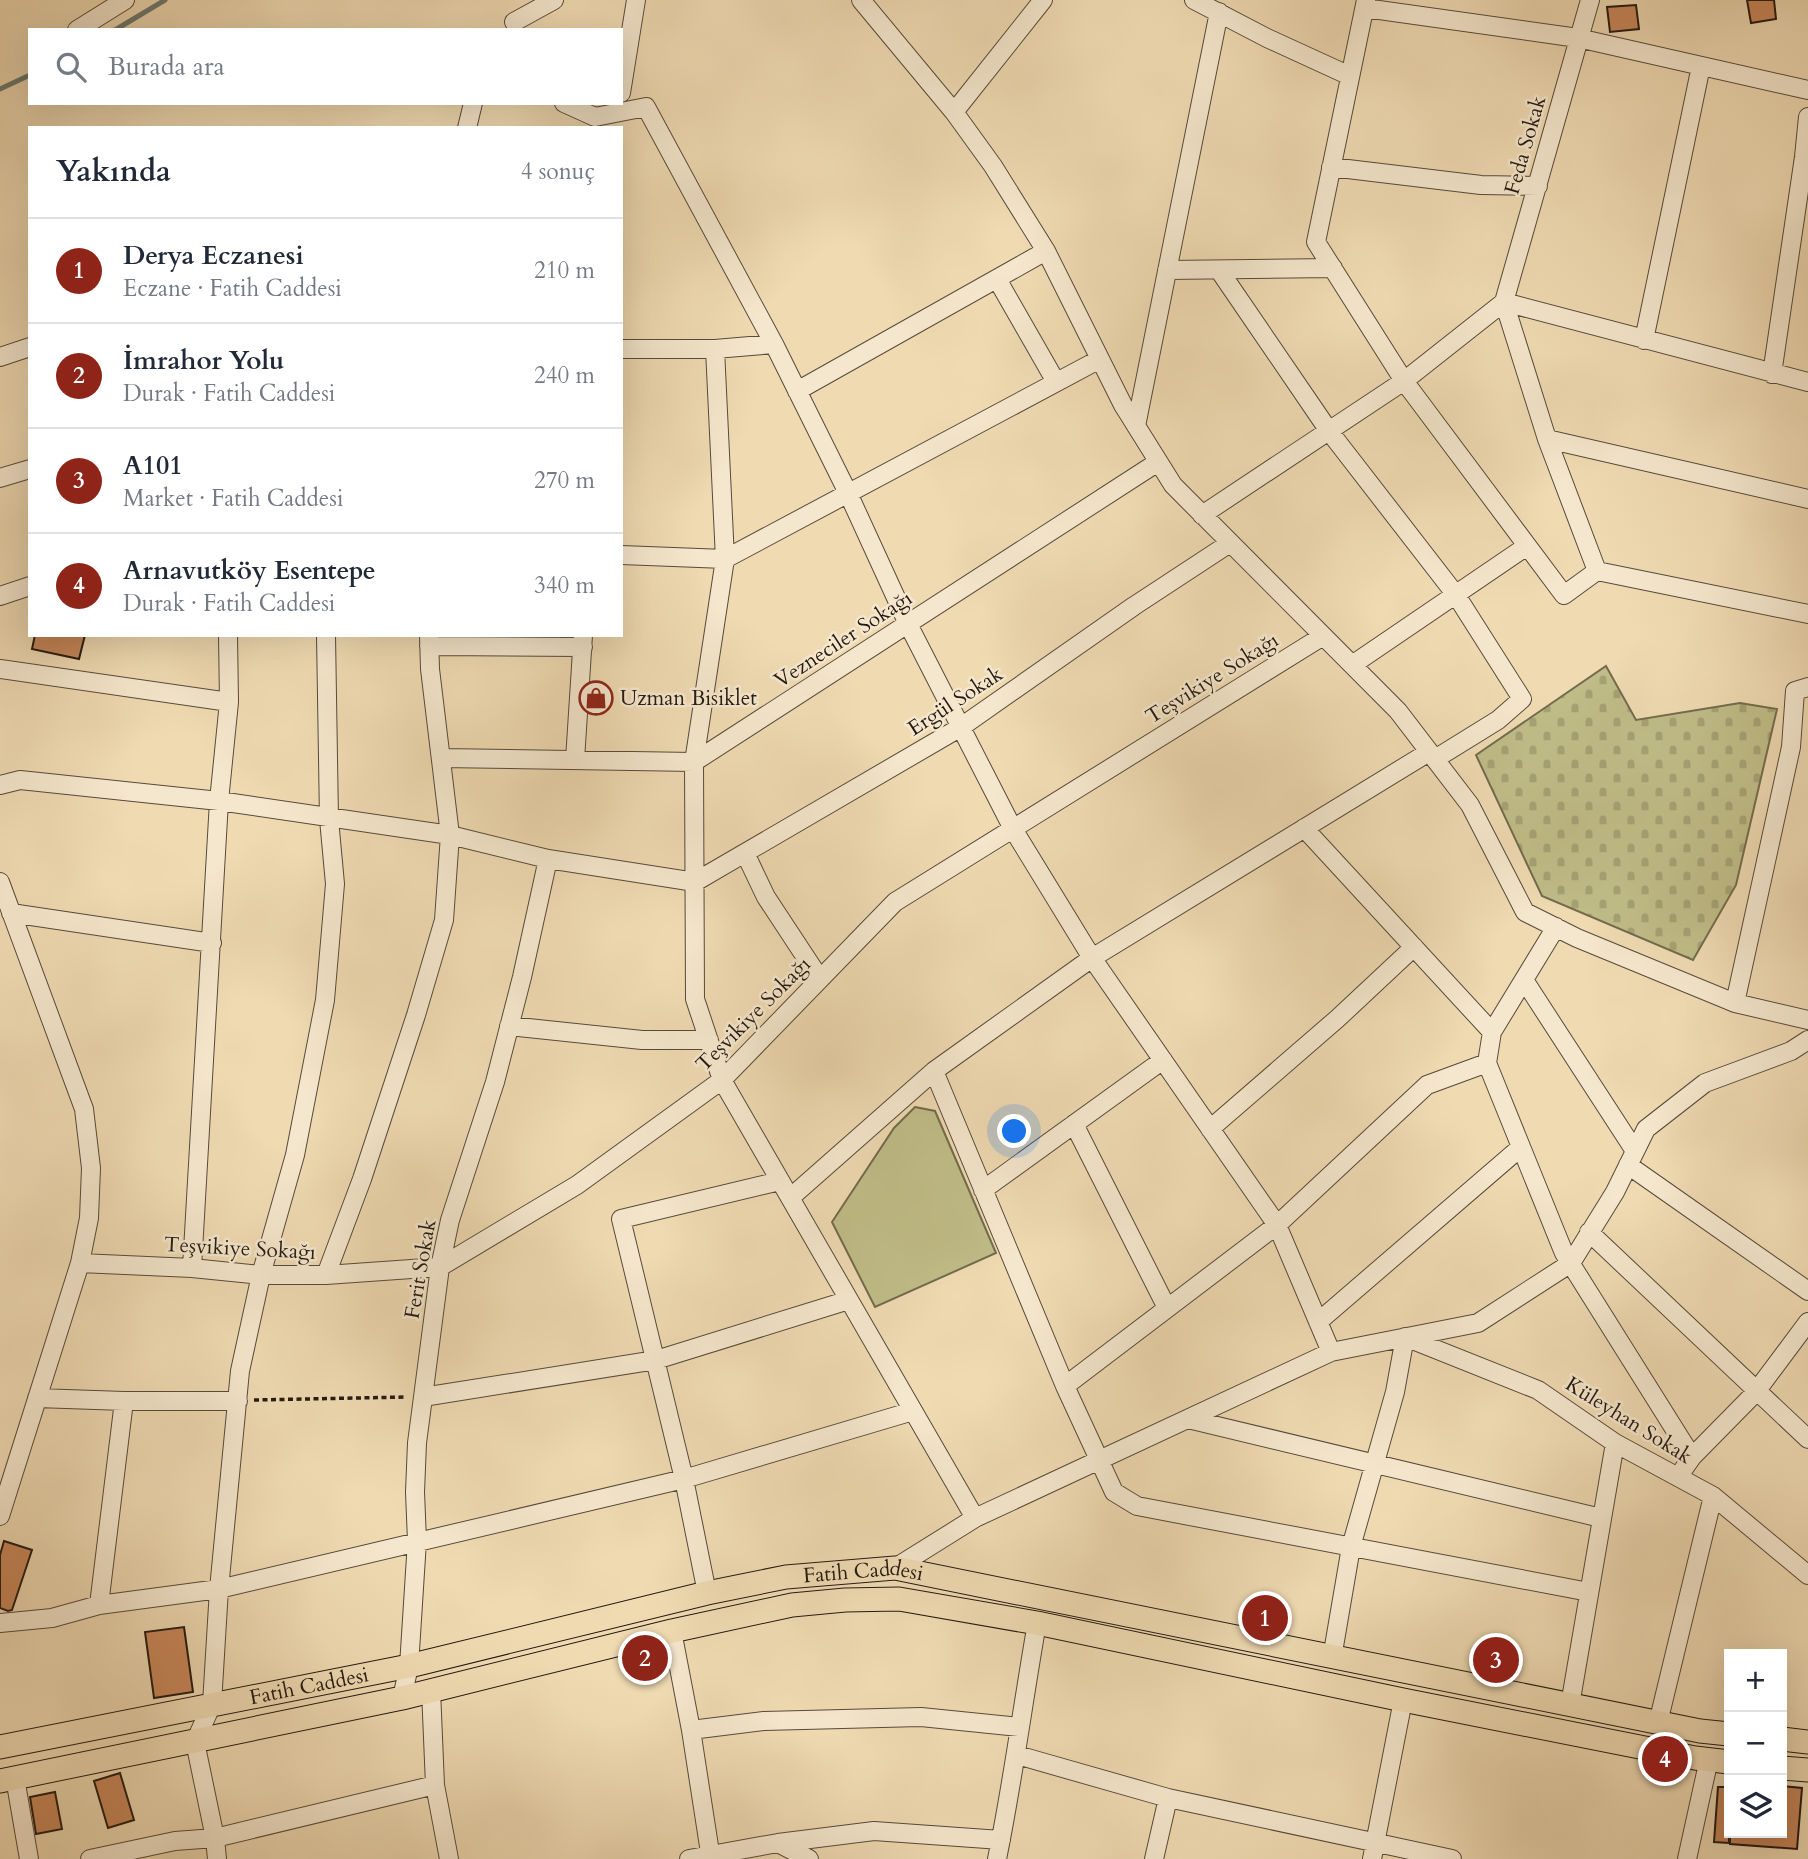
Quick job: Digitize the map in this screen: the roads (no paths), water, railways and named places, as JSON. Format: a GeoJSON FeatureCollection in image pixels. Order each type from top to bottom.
{"type":"FeatureCollection","features":[{"type":"Feature","properties":{"kind":"main road","name":"Fatih Caddesi"},"geometry":{"type":"LineString","coordinates":[[0,1747],[410,1666],[707,1593],[786,1577],[895,1568],[1658,1723],[1724,1733]]}},
{"type":"Feature","properties":{"kind":"main road"},"geometry":{"type":"LineString","coordinates":[[8,1779],[402,1698],[672,1631],[792,1605],[899,1599],[1037,1623],[1403,1700],[1719,1760]]}},
{"type":"Feature","properties":{"kind":"main road"},"geometry":{"type":"LineString","coordinates":[[540,1633],[547,1662]]}},
{"type":"Feature","properties":{"kind":"main road"},"geometry":{"type":"LineString","coordinates":[[1787,1740],[1808,1742]]}},
{"type":"Feature","properties":{"kind":"main road"},"geometry":{"type":"LineString","coordinates":[[1787,1768],[1808,1770]]}},
{"type":"Feature","properties":{"kind":"street"},"geometry":{"type":"LineString","coordinates":[[80,28],[125,0]]}},
{"type":"Feature","properties":{"kind":"street"},"geometry":{"type":"LineString","coordinates":[[514,23],[554,0]]}},
{"type":"Feature","properties":{"kind":"street"},"geometry":{"type":"LineString","coordinates":[[623,81],[636,0]]}},
{"type":"Feature","properties":{"kind":"street"},"geometry":{"type":"LineString","coordinates":[[861,0],[954,112],[993,166],[1046,251],[1136,426],[1173,485],[1398,711],[1471,805],[1525,912],[1556,928],[1735,1003],[1808,1020]]}},
{"type":"Feature","properties":{"kind":"street"},"geometry":{"type":"LineString","coordinates":[[954,112],[1044,0]]}},
{"type":"Feature","properties":{"kind":"street"},"geometry":{"type":"LineString","coordinates":[[1194,0],[1267,38],[1350,76]]}},
{"type":"Feature","properties":{"kind":"street","name":"Feda Sokak"},"geometry":{"type":"LineString","coordinates":[[1504,302],[1590,0]]}},
{"type":"Feature","properties":{"kind":"street"},"geometry":{"type":"LineString","coordinates":[[1808,90],[1578,38],[1366,4],[1316,242],[1404,381],[1564,595],[1597,571],[1808,614]]}},
{"type":"Feature","properties":{"kind":"street"},"geometry":{"type":"LineString","coordinates":[[1136,426],[1219,12]]}},
{"type":"Feature","properties":{"kind":"street"},"geometry":{"type":"LineString","coordinates":[[1644,340],[1701,66]]}},
{"type":"Feature","properties":{"kind":"street"},"geometry":{"type":"LineString","coordinates":[[467,126],[473,105]]}},
{"type":"Feature","properties":{"kind":"street"},"geometry":{"type":"LineString","coordinates":[[568,105],[595,117],[618,115],[646,107],[774,344],[848,493],[908,624],[1013,829],[1092,958],[1277,1225],[1331,1352]]}},
{"type":"Feature","properties":{"kind":"street"},"geometry":{"type":"LineString","coordinates":[[1772,374],[1801,225],[1808,117]]}},
{"type":"Feature","properties":{"kind":"street"},"geometry":{"type":"LineString","coordinates":[[1331,167],[1481,185],[1538,186]]}},
{"type":"Feature","properties":{"kind":"street"},"geometry":{"type":"LineString","coordinates":[[797,391],[1046,251]]}},
{"type":"Feature","properties":{"kind":"street"},"geometry":{"type":"LineString","coordinates":[[1167,271],[1333,268]]}},
{"type":"Feature","properties":{"kind":"street"},"geometry":{"type":"LineString","coordinates":[[790,1198],[934,1071],[1092,958],[1304,828],[1498,720],[1522,699],[1457,595],[1329,431],[1219,270]]}},
{"type":"Feature","properties":{"kind":"street"},"geometry":{"type":"LineString","coordinates":[[997,279],[1056,382]]}},
{"type":"Feature","properties":{"kind":"street"},"geometry":{"type":"LineString","coordinates":[[1504,302],[1808,382]]}},
{"type":"Feature","properties":{"kind":"street"},"geometry":{"type":"LineString","coordinates":[[1202,515],[1404,381],[1504,302]]}},
{"type":"Feature","properties":{"kind":"street"},"geometry":{"type":"LineString","coordinates":[[1504,302],[1546,439],[1597,571]]}},
{"type":"Feature","properties":{"kind":"street"},"geometry":{"type":"LineString","coordinates":[[623,349],[715,349],[774,344]]}},
{"type":"Feature","properties":{"kind":"street"},"geometry":{"type":"LineString","coordinates":[[0,357],[28,348]]}},
{"type":"Feature","properties":{"kind":"street"},"geometry":{"type":"LineString","coordinates":[[715,349],[725,559],[694,762],[695,999],[722,1080],[975,1518]]}},
{"type":"Feature","properties":{"kind":"street"},"geometry":{"type":"LineString","coordinates":[[623,555],[725,559],[1100,359]]}},
{"type":"Feature","properties":{"kind":"street"},"geometry":{"type":"LineString","coordinates":[[1546,439],[1808,499]]}},
{"type":"Feature","properties":{"kind":"street","name":"Vezneciler Sokağı"},"geometry":{"type":"LineString","coordinates":[[694,762],[1158,462]]}},
{"type":"Feature","properties":{"kind":"street"},"geometry":{"type":"LineString","coordinates":[[0,478],[28,470]]}},
{"type":"Feature","properties":{"kind":"street","name":"Ergül Sokak"},"geometry":{"type":"LineString","coordinates":[[695,882],[961,727],[1134,606],[1230,543]]}},
{"type":"Feature","properties":{"kind":"street"},"geometry":{"type":"LineString","coordinates":[[1352,664],[1527,546]]}},
{"type":"Feature","properties":{"kind":"street"},"geometry":{"type":"LineString","coordinates":[[0,596],[28,587]]}},
{"type":"Feature","properties":{"kind":"street","name":"Teşvikiye Sokağı"},"geometry":{"type":"LineString","coordinates":[[80,1263],[192,1268],[261,1275],[326,1275],[440,1267],[577,1185],[722,1080],[895,902],[1323,636]]}},
{"type":"Feature","properties":{"kind":"street"},"geometry":{"type":"LineString","coordinates":[[192,1268],[219,801],[229,702],[228,637]]}},
{"type":"Feature","properties":{"kind":"street"},"geometry":{"type":"LineString","coordinates":[[217,1859],[195,1742],[212,1704],[219,1589],[240,1371],[261,1275],[295,1155],[325,1000],[335,884],[329,819],[326,637]]}},
{"type":"Feature","properties":{"kind":"street"},"geometry":{"type":"LineString","coordinates":[[326,1275],[362,1179],[404,1053],[444,920],[450,835],[429,640],[583,641],[575,760]]}},
{"type":"Feature","properties":{"kind":"street"},"geometry":{"type":"LineString","coordinates":[[0,669],[229,702]]}},
{"type":"Feature","properties":{"kind":"street"},"geometry":{"type":"LineString","coordinates":[[1735,1003],[1791,747],[1795,691],[1808,687]]}},
{"type":"Feature","properties":{"kind":"street"},"geometry":{"type":"LineString","coordinates":[[441,758],[694,762]]}},
{"type":"Feature","properties":{"kind":"street"},"geometry":{"type":"LineString","coordinates":[[0,785],[20,780],[219,801],[450,835],[548,859],[695,882]]}},
{"type":"Feature","properties":{"kind":"street"},"geometry":{"type":"LineString","coordinates":[[1304,828],[1492,1032]]}},
{"type":"Feature","properties":{"kind":"street"},"geometry":{"type":"LineString","coordinates":[[745,853],[766,897],[820,979]]}},
{"type":"Feature","properties":{"kind":"street","name":"Ferit Sokak"},"geometry":{"type":"LineString","coordinates":[[402,1698],[410,1666],[417,1541],[416,1455],[440,1267],[450,1220],[495,1082],[548,859]]}},
{"type":"Feature","properties":{"kind":"street"},"geometry":{"type":"LineString","coordinates":[[0,882],[84,1109],[91,1168],[89,1218],[80,1263],[0,1516]]}},
{"type":"Feature","properties":{"kind":"street"},"geometry":{"type":"LineString","coordinates":[[11,913],[212,943]]}},
{"type":"Feature","properties":{"kind":"street"},"geometry":{"type":"LineString","coordinates":[[1556,928],[1492,1032],[1487,1063],[1571,1263],[1692,1457]]}},
{"type":"Feature","properties":{"kind":"street"},"geometry":{"type":"LineString","coordinates":[[1210,1129],[1337,1019],[1414,947]]}},
{"type":"Feature","properties":{"kind":"street"},"geometry":{"type":"LineString","coordinates":[[1524,980],[1631,1158],[1804,1281]]}},
{"type":"Feature","properties":{"kind":"street"},"geometry":{"type":"LineString","coordinates":[[509,1026],[642,1040],[709,1040]]}},
{"type":"Feature","properties":{"kind":"street"},"geometry":{"type":"LineString","coordinates":[[895,1568],[975,1518],[1331,1352],[1478,1323],[1571,1263],[1646,1129],[1705,1083],[1791,1051],[1808,1040]]}},
{"type":"Feature","properties":{"kind":"street"},"geometry":{"type":"LineString","coordinates":[[983,1190],[1163,1060]]}},
{"type":"Feature","properties":{"kind":"street"},"geometry":{"type":"LineString","coordinates":[[1065,1386],[1277,1225],[1427,1085],[1487,1063]]}},
{"type":"Feature","properties":{"kind":"street"},"geometry":{"type":"LineString","coordinates":[[934,1071],[1065,1386],[1114,1492],[1136,1506],[1589,1592]]}},
{"type":"Feature","properties":{"kind":"street"},"geometry":{"type":"LineString","coordinates":[[1074,1124],[1167,1308]]}},
{"type":"Feature","properties":{"kind":"street"},"geometry":{"type":"LineString","coordinates":[[1318,1322],[1521,1147]]}},
{"type":"Feature","properties":{"kind":"street"},"geometry":{"type":"LineString","coordinates":[[707,1593],[684,1479],[621,1219],[780,1181]]}},
{"type":"Feature","properties":{"kind":"street"},"geometry":{"type":"LineString","coordinates":[[1589,1233],[1808,1439]]}},
{"type":"Feature","properties":{"kind":"street"},"geometry":{"type":"LineString","coordinates":[[423,1397],[656,1360],[849,1300]]}},
{"type":"Feature","properties":{"kind":"street"},"geometry":{"type":"LineString","coordinates":[[1678,1478],[1692,1457],[1757,1390],[1808,1322]]}},
{"type":"Feature","properties":{"kind":"street"},"geometry":{"type":"LineString","coordinates":[[1332,1657],[1351,1547],[1395,1392],[1405,1337]]}},
{"type":"Feature","properties":{"kind":"street","name":"Küleyhan Sokak"},"geometry":{"type":"LineString","coordinates":[[1405,1337],[1538,1390],[1615,1443],[1713,1496],[1808,1576]]}},
{"type":"Feature","properties":{"kind":"street"},"geometry":{"type":"LineString","coordinates":[[37,1398],[238,1401]]}},
{"type":"Feature","properties":{"kind":"street"},"geometry":{"type":"LineString","coordinates":[[99,1605],[124,1401]]}},
{"type":"Feature","properties":{"kind":"street"},"geometry":{"type":"LineString","coordinates":[[0,1623],[52,1618],[99,1605],[219,1589],[684,1479],[913,1411]]}},
{"type":"Feature","properties":{"kind":"street"},"geometry":{"type":"LineString","coordinates":[[1188,1419],[1601,1518]]}},
{"type":"Feature","properties":{"kind":"street"},"geometry":{"type":"LineString","coordinates":[[1570,1705],[1615,1443]]}},
{"type":"Feature","properties":{"kind":"street"},"geometry":{"type":"LineString","coordinates":[[1658,1723],[1713,1496]]}},
{"type":"Feature","properties":{"kind":"street"},"geometry":{"type":"LineString","coordinates":[[997,1859],[1017,1755],[1019,1727],[1037,1623]]}},
{"type":"Feature","properties":{"kind":"street"},"geometry":{"type":"LineString","coordinates":[[672,1631],[691,1730],[710,1857]]}},
{"type":"Feature","properties":{"kind":"street"},"geometry":{"type":"LineString","coordinates":[[430,1690],[435,1785],[449,1859]]}},
{"type":"Feature","properties":{"kind":"street"},"geometry":{"type":"LineString","coordinates":[[1374,1851],[1403,1700]]}},
{"type":"Feature","properties":{"kind":"street"},"geometry":{"type":"LineString","coordinates":[[691,1730],[764,1721],[920,1717],[1019,1727]]}},
{"type":"Feature","properties":{"kind":"street"},"geometry":{"type":"LineString","coordinates":[[1017,1755],[1168,1798],[1374,1851],[1452,1859]]}},
{"type":"Feature","properties":{"kind":"street"},"geometry":{"type":"LineString","coordinates":[[1687,1859],[1719,1760]]}},
{"type":"Feature","properties":{"kind":"street"},"geometry":{"type":"LineString","coordinates":[[8,1779],[29,1859]]}},
{"type":"Feature","properties":{"kind":"street"},"geometry":{"type":"LineString","coordinates":[[90,1859],[175,1841],[215,1838],[435,1785]]}},
{"type":"Feature","properties":{"kind":"street"},"geometry":{"type":"LineString","coordinates":[[1154,1859],[1168,1798]]}},
{"type":"Feature","properties":{"kind":"street"},"geometry":{"type":"LineString","coordinates":[[689,1859],[778,1843],[874,1832],[1001,1840]]}},
{"type":"Feature","properties":{"kind":"street"},"geometry":{"type":"LineString","coordinates":[[778,1843],[809,1859]]}},
{"type":"Feature","properties":{"kind":"waterway"},"geometry":{"type":"LineString","coordinates":[[118,28],[165,0]]}},
{"type":"Feature","properties":{"kind":"waterway"},"geometry":{"type":"LineString","coordinates":[[0,89],[28,76]]}},
{"type":"Feature","properties":{"kind":"place","name":"Uzman Bisiklet"},"geometry":{"type":"Point","coordinates":[596,698]}},
{"type":"Feature","properties":{"kind":"place","name":"Derya Eczanesi"},"geometry":{"type":"Point","coordinates":[1265,1618]}},
{"type":"Feature","properties":{"kind":"place","name":"İmrahor Yolu"},"geometry":{"type":"Point","coordinates":[645,1658]}},
{"type":"Feature","properties":{"kind":"place","name":"A101"},"geometry":{"type":"Point","coordinates":[1496,1660]}},
{"type":"Feature","properties":{"kind":"place","name":"Arnavutköy Esentepe"},"geometry":{"type":"Point","coordinates":[1665,1759]}}]}
